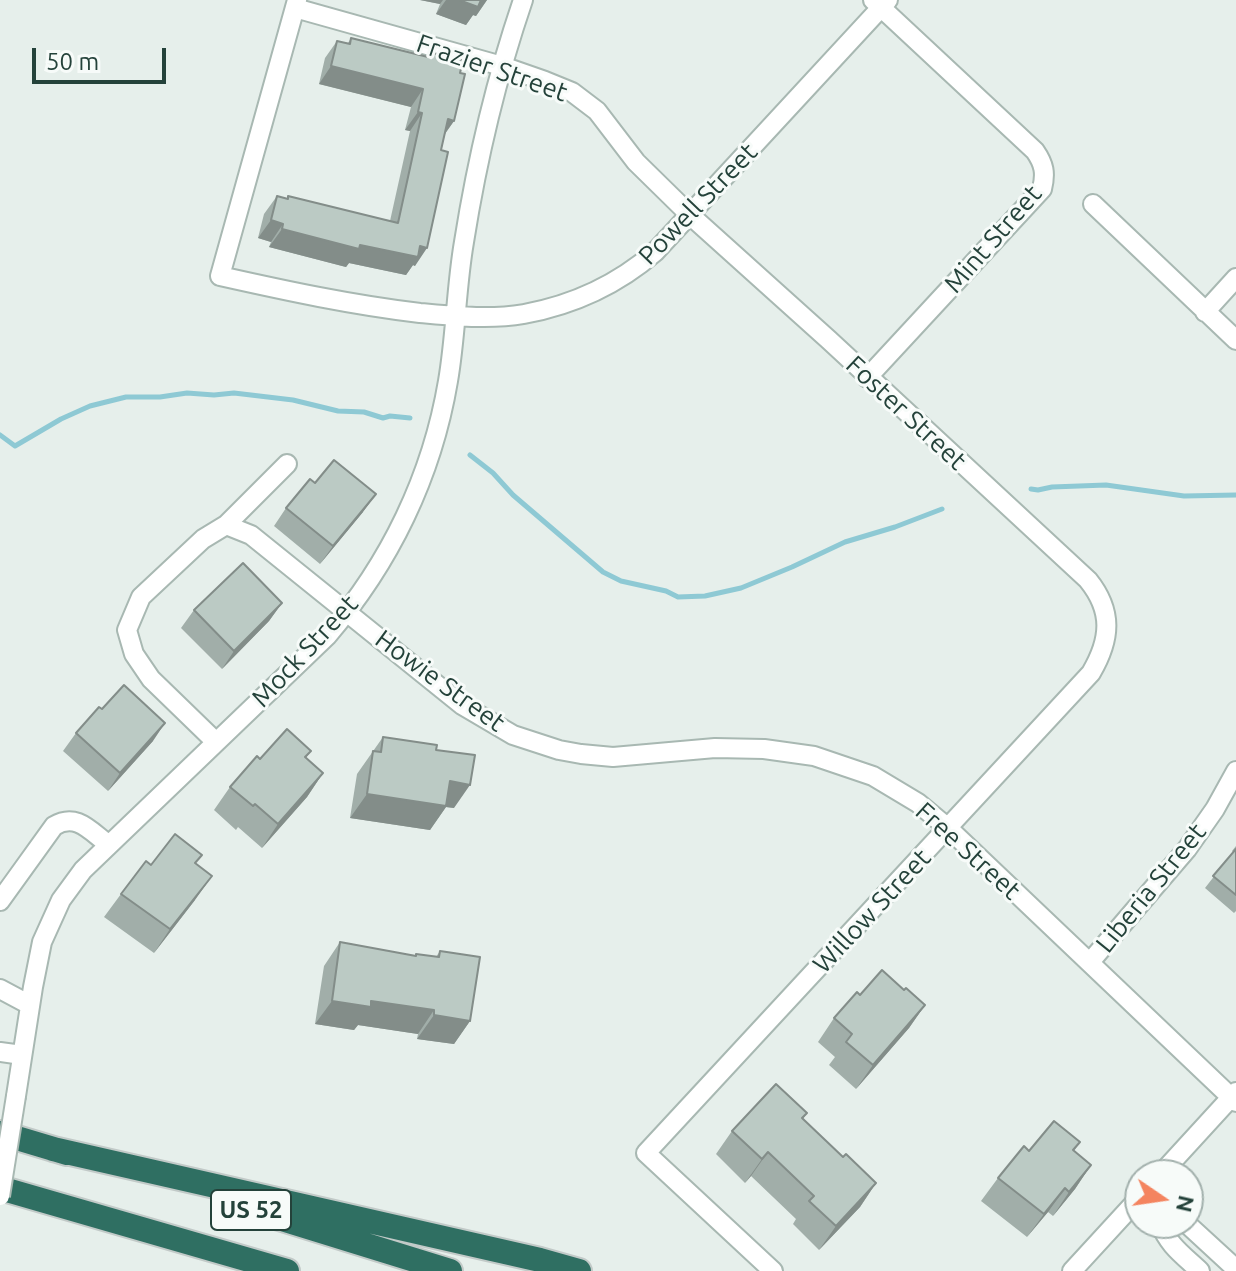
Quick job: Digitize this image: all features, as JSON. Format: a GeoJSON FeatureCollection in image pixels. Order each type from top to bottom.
{"type":"FeatureCollection","features":[{"type":"Feature","properties":{"kind":"highway","name":"US 52"},"geometry":{"type":"LineString","coordinates":[[0,1133],[450,1271]]}},
{"type":"Feature","properties":{"kind":"highway"},"geometry":{"type":"LineString","coordinates":[[53,1149],[579,1271]]}},
{"type":"Feature","properties":{"kind":"highway","name":"US 52"},"geometry":{"type":"LineString","coordinates":[[0,1188],[287,1271]]}},
{"type":"Feature","properties":{"kind":"highway"},"geometry":{"type":"LineString","coordinates":[[241,1258],[273,1271]]}},
{"type":"Feature","properties":{"kind":"street","name":"Mock Street"},"geometry":{"type":"LineString","coordinates":[[0,1196],[42,942],[61,900],[77,877],[109,845],[327,636],[348,612],[405,521],[441,422],[449,378],[463,246],[476,174],[502,66],[523,0]]}},
{"type":"Feature","properties":{"kind":"street","name":"Powell Street"},"geometry":{"type":"LineString","coordinates":[[296,4],[220,276],[326,300],[456,317],[488,317],[521,315],[553,308],[614,283],[636,269],[690,215],[881,2]]}},
{"type":"Feature","properties":{"kind":"street","name":"Mint Street"},"geometry":{"type":"LineString","coordinates":[[867,378],[1042,189],[1045,177],[1043,162],[1035,151],[881,2]]}},
{"type":"Feature","properties":{"kind":"street","name":"Frazier Street"},"geometry":{"type":"LineString","coordinates":[[296,4],[502,66],[572,92],[597,111],[636,162],[690,215]]}},
{"type":"Feature","properties":{"kind":"street"},"geometry":{"type":"LineString","coordinates":[[1093,204],[1236,340]]}},
{"type":"Feature","properties":{"kind":"street","name":"Foster Street"},"geometry":{"type":"LineString","coordinates":[[690,215],[1088,580],[1102,599],[1106,621]]}},
{"type":"Feature","properties":{"kind":"street"},"geometry":{"type":"LineString","coordinates":[[1205,312],[1236,278]]}},
{"type":"Feature","properties":{"kind":"street"},"geometry":{"type":"LineString","coordinates":[[216,742],[151,679],[134,654],[127,630],[141,597],[203,539],[226,525],[287,464]]}},
{"type":"Feature","properties":{"kind":"street","name":"Howie Street"},"geometry":{"type":"LineString","coordinates":[[226,525],[251,535],[462,705],[513,735],[537,744]]}},
{"type":"Feature","properties":{"kind":"street","name":"Willow Street"},"geometry":{"type":"LineString","coordinates":[[773,1271],[646,1153],[1091,673],[1105,643],[1106,621]]}},
{"type":"Feature","properties":{"kind":"street","name":"Free Street"},"geometry":{"type":"LineString","coordinates":[[537,744],[581,754],[613,757],[715,748],[764,749],[814,756],[873,776],[918,803],[948,828],[1234,1097]]}},
{"type":"Feature","properties":{"kind":"street","name":"Liberia Street"},"geometry":{"type":"LineString","coordinates":[[1090,962],[1187,849],[1215,809],[1236,771]]}},
{"type":"Feature","properties":{"kind":"street"},"geometry":{"type":"LineString","coordinates":[[0,901],[54,826],[63,821],[77,821],[109,845]]}},
{"type":"Feature","properties":{"kind":"street"},"geometry":{"type":"LineString","coordinates":[[0,989],[30,1005]]}},
{"type":"Feature","properties":{"kind":"street"},"geometry":{"type":"LineString","coordinates":[[0,1052],[22,1055]]}},
{"type":"Feature","properties":{"kind":"street"},"geometry":{"type":"LineString","coordinates":[[1175,1159],[1234,1097]]}},
{"type":"Feature","properties":{"kind":"street"},"geometry":{"type":"LineString","coordinates":[[1072,1271],[1124,1216]]}},
{"type":"Feature","properties":{"kind":"street"},"geometry":{"type":"LineString","coordinates":[[1167,1239],[1200,1271]]}},
{"type":"Feature","properties":{"kind":"street"},"geometry":{"type":"LineString","coordinates":[[1203,1239],[1236,1269]]}},
{"type":"Feature","properties":{"kind":"building"},"geometry":{"type":"Polygon","coordinates":[[[459,0],[481,0],[478,7],[459,0]]]}},
{"type":"Feature","properties":{"kind":"building"},"geometry":{"type":"Polygon","coordinates":[[[351,38],[432,58],[433,53],[463,60],[460,73],[465,74],[454,121],[448,119],[441,150],[448,152],[427,248],[420,246],[418,257],[360,245],[359,249],[282,229],[283,224],[271,220],[277,196],[288,199],[288,196],[398,223],[422,113],[418,112],[423,89],[331,66],[337,41],[350,44],[351,38]]]}},
{"type":"Feature","properties":{"kind":"building"},"geometry":{"type":"Polygon","coordinates":[[[334,460],[376,494],[333,546],[286,508],[310,479],[315,483],[334,460]]]}},
{"type":"Feature","properties":{"kind":"building"},"geometry":{"type":"Polygon","coordinates":[[[243,563],[282,603],[234,651],[194,610],[243,563]]]}},
{"type":"Feature","properties":{"kind":"building"},"geometry":{"type":"Polygon","coordinates":[[[124,685],[165,723],[120,773],[76,733],[124,685]]]}},
{"type":"Feature","properties":{"kind":"building"},"geometry":{"type":"Polygon","coordinates":[[[287,729],[311,751],[305,757],[323,773],[278,824],[230,787],[257,756],[260,759],[287,729]]]}},
{"type":"Feature","properties":{"kind":"building"},"geometry":{"type":"Polygon","coordinates":[[[383,737],[437,745],[436,750],[475,755],[470,785],[450,781],[446,806],[367,794],[373,751],[381,752],[383,737]]]}},
{"type":"Feature","properties":{"kind":"building"},"geometry":{"type":"Polygon","coordinates":[[[175,834],[202,855],[195,863],[212,876],[170,929],[121,894],[146,861],[151,865],[175,834]]]}},
{"type":"Feature","properties":{"kind":"building"},"geometry":{"type":"Polygon","coordinates":[[[1236,849],[1236,895],[1213,876],[1236,849]]]}},
{"type":"Feature","properties":{"kind":"building"},"geometry":{"type":"Polygon","coordinates":[[[340,942],[416,956],[439,957],[440,951],[480,957],[470,1021],[434,1015],[434,1010],[371,1001],[371,1007],[332,1001],[340,942]]]}},
{"type":"Feature","properties":{"kind":"building"},"geometry":{"type":"Polygon","coordinates":[[[882,970],[925,1005],[873,1065],[846,1042],[852,1034],[834,1018],[882,970]]]}},
{"type":"Feature","properties":{"kind":"building"},"geometry":{"type":"Polygon","coordinates":[[[776,1084],[807,1113],[802,1118],[876,1183],[836,1226],[809,1201],[814,1196],[768,1152],[762,1159],[732,1131],[776,1084]]]}},
{"type":"Feature","properties":{"kind":"building"},"geometry":{"type":"Polygon","coordinates":[[[1054,1121],[1080,1142],[1073,1150],[1091,1165],[1069,1192],[1065,1188],[1044,1214],[998,1178],[1024,1146],[1029,1151],[1054,1121]]]}},
{"type":"Feature","properties":{"kind":"waterway"},"geometry":{"type":"LineString","coordinates":[[0,435],[15,446],[90,406],[126,397],[187,393],[234,393],[293,400],[383,418],[410,418]]}},
{"type":"Feature","properties":{"kind":"waterway"},"geometry":{"type":"LineString","coordinates":[[470,455],[603,572],[621,581],[666,591],[678,597],[705,596],[741,588],[845,542],[942,509]]}},
{"type":"Feature","properties":{"kind":"waterway"},"geometry":{"type":"LineString","coordinates":[[1031,489],[1106,485],[1184,496],[1236,495]]}}]}
